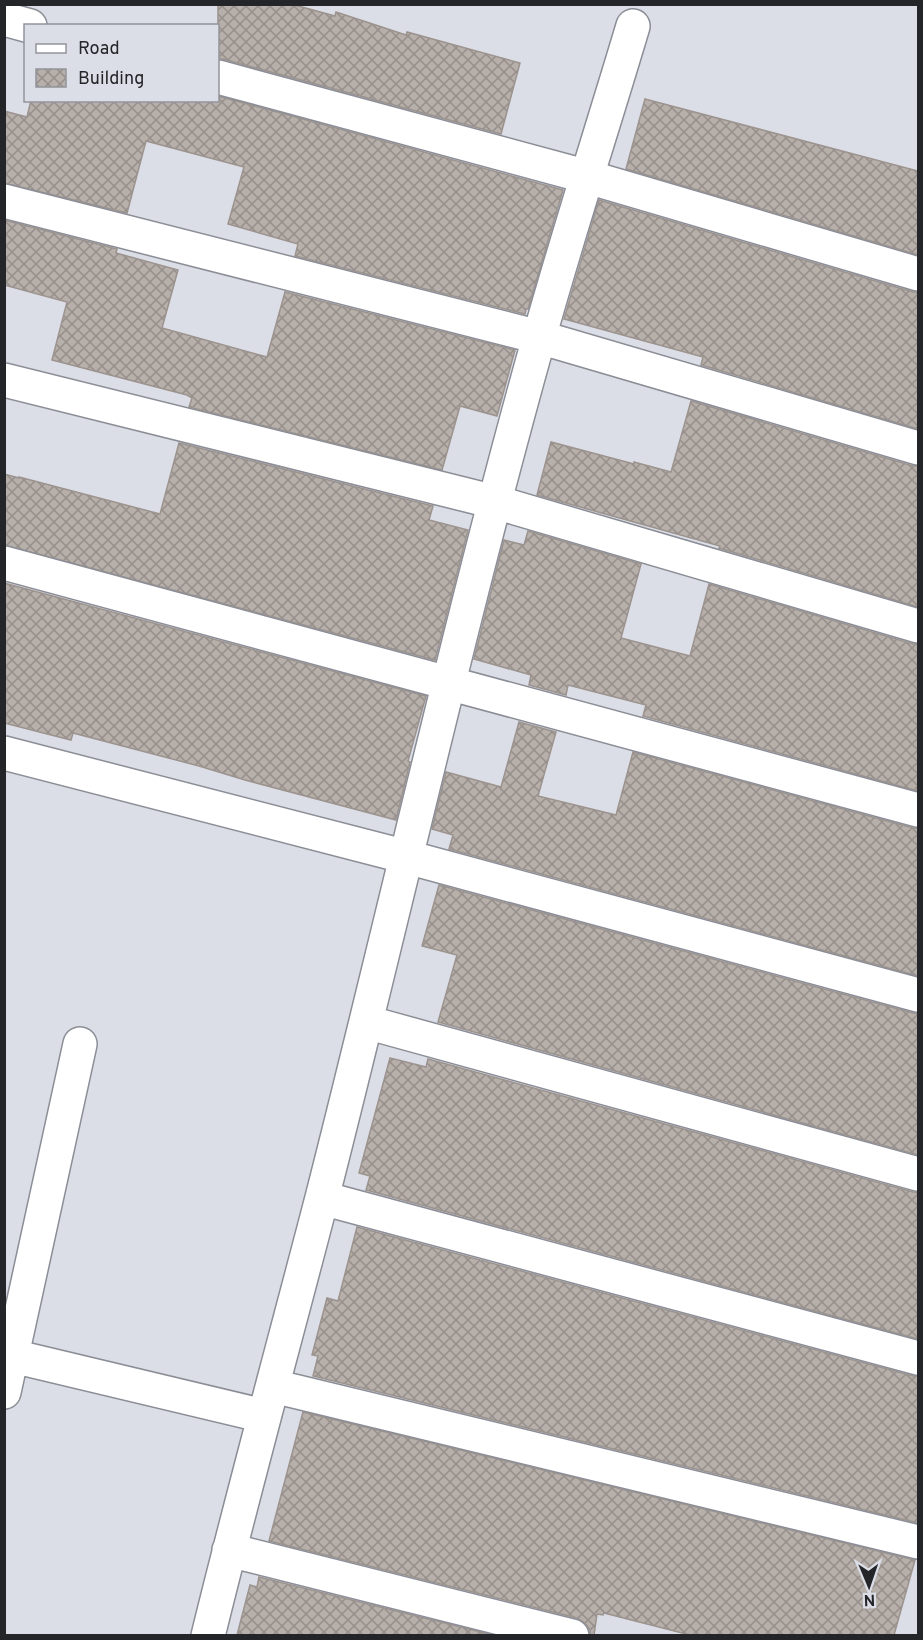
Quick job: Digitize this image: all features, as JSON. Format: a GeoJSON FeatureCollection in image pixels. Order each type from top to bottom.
{"type":"FeatureCollection","features":[{"type":"Feature","properties":{"kind":"street"},"geometry":{"type":"LineString","coordinates":[[4,19],[24,24]]}},
{"type":"Feature","properties":{"kind":"street"},"geometry":{"type":"LineString","coordinates":[[208,1635],[322,1198],[448,683],[495,502],[539,336],[633,26]]}},
{"type":"Feature","properties":{"kind":"street"},"geometry":{"type":"LineString","coordinates":[[219,76],[588,177],[918,274]]}},
{"type":"Feature","properties":{"kind":"street"},"geometry":{"type":"LineString","coordinates":[[4,201],[539,336],[918,448]]}},
{"type":"Feature","properties":{"kind":"street"},"geometry":{"type":"LineString","coordinates":[[4,380],[495,502],[918,626]]}},
{"type":"Feature","properties":{"kind":"street"},"geometry":{"type":"LineString","coordinates":[[4,563],[918,810]]}},
{"type":"Feature","properties":{"kind":"street"},"geometry":{"type":"LineString","coordinates":[[4,753],[407,856],[918,995]]}},
{"type":"Feature","properties":{"kind":"street"},"geometry":{"type":"LineString","coordinates":[[366,1022],[918,1174]]}},
{"type":"Feature","properties":{"kind":"street"},"geometry":{"type":"LineString","coordinates":[[4,1392],[9,1355],[80,1044]]}},
{"type":"Feature","properties":{"kind":"street"},"geometry":{"type":"LineString","coordinates":[[322,1198],[918,1358]]}},
{"type":"Feature","properties":{"kind":"street"},"geometry":{"type":"LineString","coordinates":[[9,1355],[268,1401],[918,1542]]}},
{"type":"Feature","properties":{"kind":"street"},"geometry":{"type":"LineString","coordinates":[[229,1550],[572,1635]]}},
{"type":"Feature","properties":{"kind":"building"},"geometry":{"type":"Polygon","coordinates":[[[218,4],[291,4],[335,16],[336,12],[406,35],[407,32],[520,63],[501,134],[219,59],[218,4]]]}},
{"type":"Feature","properties":{"kind":"building"},"geometry":{"type":"Polygon","coordinates":[[[219,96],[563,190],[525,314],[295,256],[298,244],[228,224],[244,167],[146,141],[127,213],[4,183],[4,111],[27,117],[31,102],[219,102],[219,96]]]}},
{"type":"Feature","properties":{"kind":"building"},"geometry":{"type":"Polygon","coordinates":[[[645,99],[918,171],[918,255],[626,169],[645,99]]]}},
{"type":"Feature","properties":{"kind":"building"},"geometry":{"type":"Polygon","coordinates":[[[599,200],[918,292],[918,429],[701,365],[703,357],[564,319],[599,200]]]}},
{"type":"Feature","properties":{"kind":"building"},"geometry":{"type":"Polygon","coordinates":[[[4,220],[117,249],[116,253],[178,270],[162,328],[267,357],[285,292],[515,350],[497,416],[460,406],[442,470],[189,407],[192,398],[187,395],[52,360],[67,302],[4,285],[4,220]]]}},
{"type":"Feature","properties":{"kind":"building"},"geometry":{"type":"Polygon","coordinates":[[[691,401],[918,466],[918,607],[719,548],[720,546],[537,495],[551,442],[671,472],[691,401]]]}},
{"type":"Feature","properties":{"kind":"building"},"geometry":{"type":"Polygon","coordinates":[[[179,443],[433,506],[429,520],[468,530],[435,660],[4,545],[4,474],[160,514],[179,443]]]}},
{"type":"Feature","properties":{"kind":"building"},"geometry":{"type":"Polygon","coordinates":[[[528,531],[641,564],[621,638],[690,656],[709,584],[918,644],[918,791],[643,716],[646,705],[568,685],[566,695],[529,685],[531,675],[474,659],[504,540],[524,545],[528,531]]]}},
{"type":"Feature","properties":{"kind":"building"},"geometry":{"type":"Polygon","coordinates":[[[4,583],[426,696],[408,761],[410,762],[396,820],[73,733],[71,740],[4,723],[4,583]]]}},
{"type":"Feature","properties":{"kind":"building"},"geometry":{"type":"Polygon","coordinates":[[[519,722],[556,732],[538,796],[616,815],[633,752],[918,828],[918,976],[449,849],[453,835],[432,829],[446,772],[501,787],[519,722]]]}},
{"type":"Feature","properties":{"kind":"building"},"geometry":{"type":"Polygon","coordinates":[[[439,885],[918,1013],[918,1155],[438,1022],[457,955],[422,946],[439,885]]]}},
{"type":"Feature","properties":{"kind":"building"},"geometry":{"type":"Polygon","coordinates":[[[390,1058],[426,1067],[428,1059],[918,1192],[918,1339],[366,1190],[370,1176],[359,1173],[390,1058]]]}},
{"type":"Feature","properties":{"kind":"building"},"geometry":{"type":"Polygon","coordinates":[[[357,1227],[918,1376],[918,1523],[313,1376],[318,1356],[312,1355],[327,1298],[338,1301],[357,1227]]]}},
{"type":"Feature","properties":{"kind":"building"},"geometry":{"type":"Polygon","coordinates":[[[303,1412],[915,1560],[894,1635],[690,1635],[604,1613],[603,1615],[597,1614],[594,1635],[590,1635],[590,1630],[585,1623],[577,1618],[269,1541],[303,1412]]]}},
{"type":"Feature","properties":{"kind":"building"},"geometry":{"type":"Polygon","coordinates":[[[259,1577],[493,1635],[237,1635],[250,1585],[257,1587],[259,1577]]]}}]}
